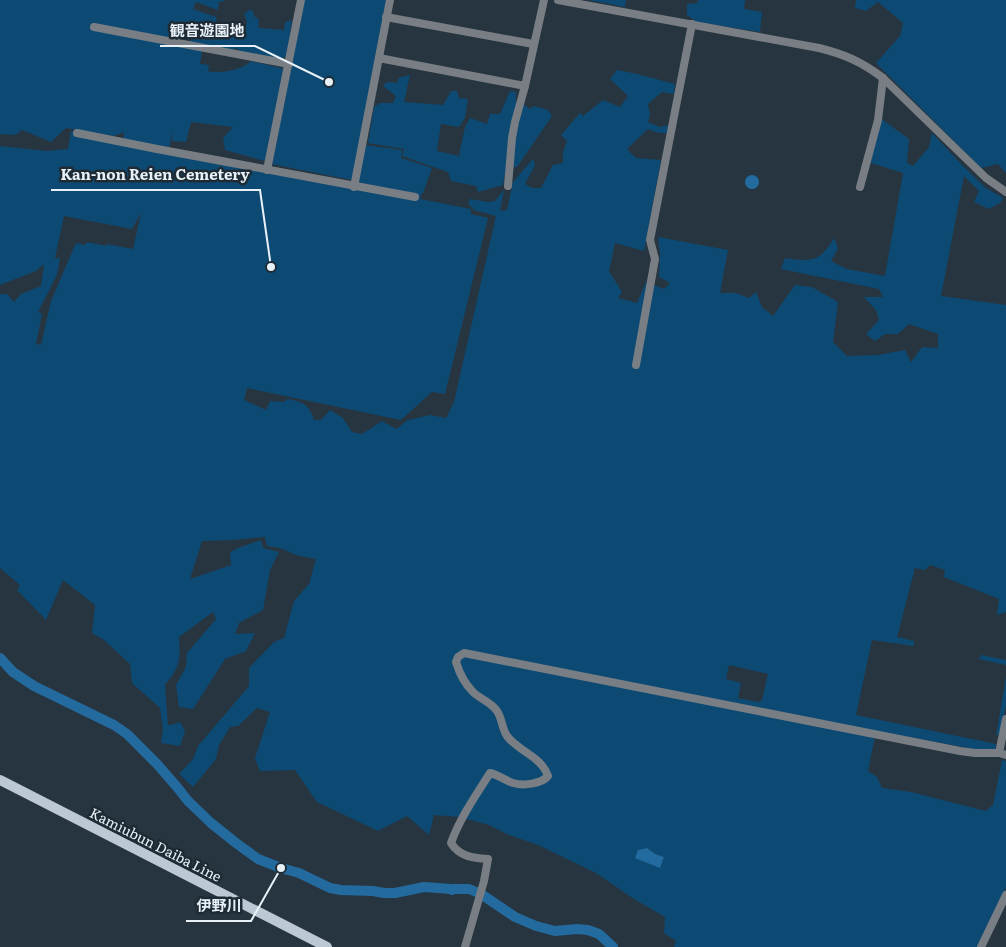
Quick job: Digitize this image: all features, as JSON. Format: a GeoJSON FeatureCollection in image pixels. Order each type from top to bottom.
{"type":"FeatureCollection","features":[{"type":"Feature","properties":{"kind":"main road","name":"Kamiubun Daiba Line"},"geometry":{"type":"LineString","coordinates":[[0,780],[326,947]]}},
{"type":"Feature","properties":{"kind":"street"},"geometry":{"type":"LineString","coordinates":[[268,170],[301,0]]}},
{"type":"Feature","properties":{"kind":"street"},"geometry":{"type":"LineString","coordinates":[[354,187],[390,0]]}},
{"type":"Feature","properties":{"kind":"street"},"geometry":{"type":"LineString","coordinates":[[508,186],[512,138],[544,0]]}},
{"type":"Feature","properties":{"kind":"street"},"geometry":{"type":"LineString","coordinates":[[558,0],[837,52],[864,64],[883,78],[986,178],[1006,192]]}},
{"type":"Feature","properties":{"kind":"street"},"geometry":{"type":"LineString","coordinates":[[386,17],[533,44]]}},
{"type":"Feature","properties":{"kind":"street"},"geometry":{"type":"LineString","coordinates":[[636,365],[655,259],[650,240],[692,24]]}},
{"type":"Feature","properties":{"kind":"street"},"geometry":{"type":"LineString","coordinates":[[94,27],[288,64]]}},
{"type":"Feature","properties":{"kind":"street"},"geometry":{"type":"LineString","coordinates":[[379,58],[525,86]]}},
{"type":"Feature","properties":{"kind":"street"},"geometry":{"type":"LineString","coordinates":[[860,186],[878,120],[883,78]]}},
{"type":"Feature","properties":{"kind":"street"},"geometry":{"type":"LineString","coordinates":[[76,133],[415,197]]}},
{"type":"Feature","properties":{"kind":"street"},"geometry":{"type":"LineString","coordinates":[[465,947],[476,912],[488,859],[465,856],[455,849],[451,843],[454,835],[471,802],[490,773],[521,784],[535,783],[545,780],[548,776],[546,768],[507,736],[497,712],[486,701],[472,692],[461,675],[456,662],[458,657],[464,652],[975,753],[1002,754],[1006,719]]}},
{"type":"Feature","properties":{"kind":"street"},"geometry":{"type":"LineString","coordinates":[[981,947],[1006,895]]}},
{"type":"Feature","properties":{"kind":"shaded area"},"geometry":{"type":"Polygon","coordinates":[[[0,0],[224,0],[219,2],[218,10],[196,2],[193,9],[216,17],[217,22],[213,27],[201,22],[199,27],[195,26],[182,39],[171,39],[202,50],[200,64],[209,65],[208,71],[231,70],[243,67],[251,61],[284,69],[265,161],[225,150],[223,138],[233,127],[191,122],[186,142],[172,141],[173,131],[169,148],[357,184],[365,145],[402,150],[401,158],[432,168],[420,199],[471,209],[471,214],[488,218],[445,394],[432,392],[401,420],[247,388],[244,400],[266,410],[270,401],[284,402],[287,399],[297,401],[308,407],[314,420],[321,420],[330,410],[343,418],[352,432],[362,434],[382,421],[396,429],[408,420],[430,415],[446,418],[454,402],[496,216],[474,210],[468,203],[470,199],[488,202],[495,201],[504,190],[500,211],[507,210],[513,182],[533,159],[535,165],[525,184],[532,188],[541,188],[553,165],[563,163],[563,152],[567,141],[561,135],[580,113],[583,116],[603,100],[620,107],[628,96],[610,79],[617,70],[675,84],[674,94],[662,92],[648,104],[650,115],[648,122],[660,127],[669,125],[669,133],[659,133],[648,129],[627,149],[636,158],[661,160],[644,251],[615,243],[609,271],[622,292],[618,298],[637,303],[646,282],[664,289],[670,283],[659,277],[660,253],[658,237],[728,250],[720,293],[736,293],[749,298],[756,292],[762,307],[773,316],[795,285],[812,287],[838,302],[833,342],[847,356],[878,355],[905,350],[911,362],[922,347],[938,348],[938,334],[909,324],[898,334],[885,334],[875,341],[866,334],[879,320],[876,310],[864,297],[883,297],[879,289],[781,269],[785,258],[806,260],[816,258],[834,238],[838,248],[831,261],[847,269],[885,276],[903,173],[871,163],[875,124],[883,120],[909,139],[907,163],[913,166],[929,147],[932,133],[986,188],[1003,198],[1000,203],[989,209],[974,202],[979,191],[964,176],[941,296],[1006,305],[1006,612],[997,615],[999,599],[944,577],[945,570],[930,565],[925,570],[915,568],[897,637],[914,641],[914,646],[872,640],[856,715],[996,744],[995,750],[974,749],[876,731],[868,771],[877,777],[882,788],[911,792],[986,811],[993,805],[1002,760],[1006,761],[1006,887],[977,947],[674,947],[676,941],[664,933],[665,917],[596,873],[538,845],[509,835],[489,825],[460,817],[434,815],[429,835],[407,816],[378,831],[317,802],[295,770],[260,771],[255,758],[270,712],[257,708],[238,726],[230,727],[219,745],[216,759],[193,787],[179,774],[193,759],[198,746],[249,686],[249,668],[274,642],[284,638],[294,601],[309,584],[316,559],[267,546],[265,537],[202,541],[190,579],[231,565],[230,552],[261,540],[263,548],[279,552],[270,570],[263,610],[239,623],[235,634],[255,633],[246,651],[225,659],[193,709],[179,707],[176,685],[186,667],[187,653],[216,619],[213,612],[179,637],[177,668],[165,685],[168,725],[180,722],[185,731],[180,746],[161,743],[163,729],[160,708],[132,683],[130,664],[104,640],[92,633],[95,605],[63,580],[46,620],[17,590],[20,585],[0,568],[0,294],[7,294],[14,302],[21,294],[41,286],[44,264],[36,271],[0,285],[0,146],[47,151],[68,149],[71,131],[123,139],[124,132],[114,136],[66,128],[51,142],[22,130],[15,135],[0,134],[0,0]],[[141,213],[132,229],[64,216],[55,258],[60,258],[57,275],[38,312],[42,314],[36,344],[41,345],[51,301],[76,243],[85,245],[87,242],[106,246],[107,244],[133,249],[141,213]],[[729,665],[726,679],[741,683],[738,698],[759,702],[762,700],[768,674],[729,665]]]}},
{"type":"Feature","properties":{"kind":"shaded area"},"geometry":{"type":"Polygon","coordinates":[[[304,0],[387,0],[352,180],[272,164],[304,0]]]}},
{"type":"Feature","properties":{"kind":"shaded area"},"geometry":{"type":"Polygon","coordinates":[[[589,0],[626,0],[625,7],[589,0]]]}},
{"type":"Feature","properties":{"kind":"shaded area"},"geometry":{"type":"Polygon","coordinates":[[[698,0],[745,0],[744,9],[762,12],[760,32],[697,22],[687,15],[687,4],[697,3],[698,0]]]}},
{"type":"Feature","properties":{"kind":"shaded area"},"geometry":{"type":"Polygon","coordinates":[[[856,0],[1006,0],[1006,173],[998,164],[981,168],[876,63],[900,36],[903,23],[878,2],[866,11],[855,8],[856,0]]]}},
{"type":"Feature","properties":{"kind":"shaded area"},"geometry":{"type":"Polygon","coordinates":[[[251,9],[255,17],[258,18],[259,28],[284,30],[285,22],[292,20],[287,54],[282,59],[240,53],[235,48],[233,50],[189,43],[195,32],[209,40],[217,36],[218,26],[223,21],[235,25],[241,24],[239,33],[244,32],[247,22],[244,14],[251,9]]]}},
{"type":"Feature","properties":{"kind":"shaded area"},"geometry":{"type":"Polygon","coordinates":[[[410,75],[404,102],[443,105],[451,91],[457,91],[459,98],[468,99],[465,118],[459,127],[441,124],[437,151],[459,156],[465,127],[470,118],[487,124],[490,114],[500,114],[510,91],[516,92],[516,104],[523,104],[530,109],[534,106],[548,110],[552,116],[517,167],[512,167],[509,152],[503,185],[478,192],[476,186],[451,181],[448,172],[402,156],[404,149],[368,143],[374,107],[380,103],[393,103],[396,96],[383,86],[387,82],[397,83],[399,78],[410,75]]]}},
{"type":"Feature","properties":{"kind":"shaded area"},"geometry":{"type":"Polygon","coordinates":[[[752,175],[757,177],[759,182],[757,187],[752,189],[747,187],[745,182],[747,177],[752,175]]]}},
{"type":"Feature","properties":{"kind":"shaded area"},"geometry":{"type":"Polygon","coordinates":[[[981,655],[1006,660],[1006,665],[979,659],[981,655]]]}},
{"type":"Feature","properties":{"kind":"shaded area"},"geometry":{"type":"Polygon","coordinates":[[[1006,677],[1006,706],[1000,733],[996,736],[1006,677]]]}},
{"type":"Feature","properties":{"kind":"shaded area"},"geometry":{"type":"Polygon","coordinates":[[[647,848],[655,854],[664,857],[660,868],[635,858],[638,850],[647,848]]]}},
{"type":"Feature","properties":{"kind":"waterway"},"geometry":{"type":"LineString","coordinates":[[0,658],[13,672],[34,686],[114,725],[127,734],[157,764],[188,801],[211,823],[258,859],[299,873],[330,888],[341,890],[395,893],[424,887],[452,890],[469,889],[481,894],[515,917],[536,926],[555,931],[588,930],[599,934],[613,947]]}},
{"type":"Feature","properties":{"kind":"place","name":"観音遊園地"},"geometry":{"type":"Point","coordinates":[329,82]}},
{"type":"Feature","properties":{"kind":"place","name":"Kan-non Reien Cemetery"},"geometry":{"type":"Point","coordinates":[271,267]}},
{"type":"Feature","properties":{"kind":"place","name":"伊野川"},"geometry":{"type":"Point","coordinates":[281,868]}}]}
